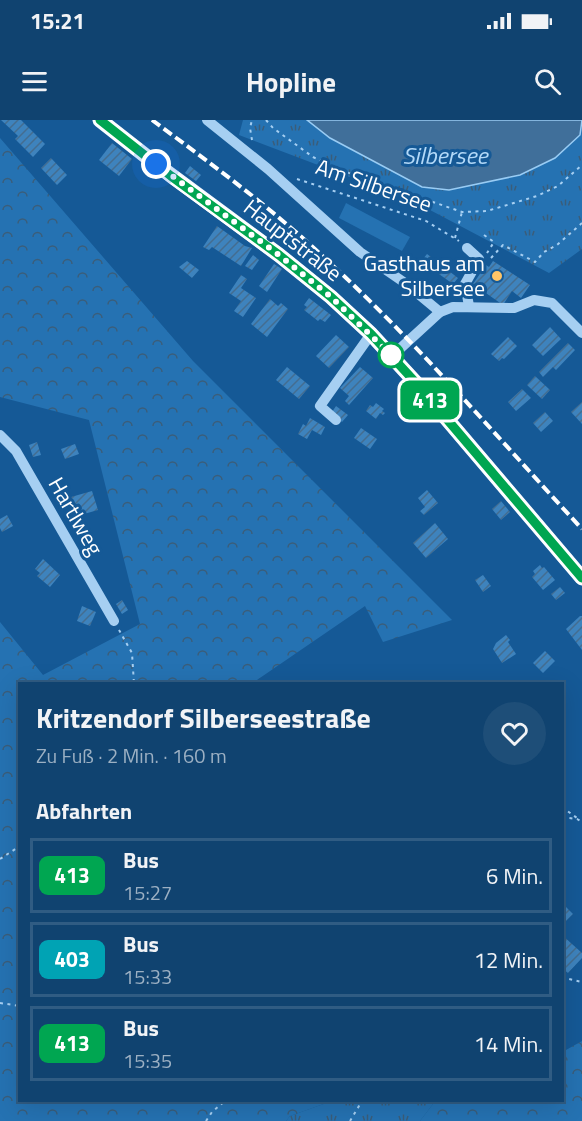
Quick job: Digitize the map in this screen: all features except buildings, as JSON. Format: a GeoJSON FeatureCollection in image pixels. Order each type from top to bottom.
{"type":"FeatureCollection","features":[{"type":"Feature","properties":{"kind":"main road","name":"Hauptstraße"},"geometry":{"type":"LineString","coordinates":[[100,120],[201,199],[279,255],[331,297],[371,334],[575,561],[582,578]]}},
{"type":"Feature","properties":{"kind":"street"},"geometry":{"type":"LineString","coordinates":[[207,120],[254,158],[360,252],[405,283],[440,312]]}},
{"type":"Feature","properties":{"kind":"street"},"geometry":{"type":"LineString","coordinates":[[467,248],[479,259],[465,284],[469,306]]}},
{"type":"Feature","properties":{"kind":"street"},"geometry":{"type":"LineString","coordinates":[[392,356],[440,312],[453,307],[514,308],[534,300],[552,303],[582,333]]}},
{"type":"Feature","properties":{"kind":"street"},"geometry":{"type":"LineString","coordinates":[[336,420],[320,406],[371,334]]}},
{"type":"Feature","properties":{"kind":"street","name":"Hartlweg"},"geometry":{"type":"LineString","coordinates":[[0,435],[16,452],[114,621]]}},
{"type":"Feature","properties":{"kind":"path"},"geometry":{"type":"LineString","coordinates":[[252,120],[250,129],[254,158]]}},
{"type":"Feature","properties":{"kind":"path"},"geometry":{"type":"LineString","coordinates":[[266,120],[273,128],[314,156],[340,170],[462,212],[487,211],[537,196],[558,186],[582,165]]}},
{"type":"Feature","properties":{"kind":"path","name":"Am Silbersee"},"geometry":{"type":"LineString","coordinates":[[290,176],[426,221],[467,248]]}},
{"type":"Feature","properties":{"kind":"path"},"geometry":{"type":"LineString","coordinates":[[455,238],[462,212]]}},
{"type":"Feature","properties":{"kind":"path"},"geometry":{"type":"LineString","coordinates":[[479,259],[492,258],[503,245],[535,262],[544,252],[582,223]]}},
{"type":"Feature","properties":{"kind":"path"},"geometry":{"type":"LineString","coordinates":[[484,235],[494,242],[487,254],[492,258]]}},
{"type":"Feature","properties":{"kind":"path"},"geometry":{"type":"LineString","coordinates":[[114,621],[132,653],[134,682]]}},
{"type":"Feature","properties":{"kind":"path"},"geometry":{"type":"LineString","coordinates":[[564,809],[582,822]]}},
{"type":"Feature","properties":{"kind":"path"},"geometry":{"type":"LineString","coordinates":[[564,817],[577,819]]}},
{"type":"Feature","properties":{"kind":"path"},"geometry":{"type":"LineString","coordinates":[[0,859],[18,847]]}},
{"type":"Feature","properties":{"kind":"path"},"geometry":{"type":"LineString","coordinates":[[564,980],[569,979],[582,982]]}},
{"type":"Feature","properties":{"kind":"path"},"geometry":{"type":"LineString","coordinates":[[0,1003],[18,1006]]}},
{"type":"Feature","properties":{"kind":"path"},"geometry":{"type":"LineString","coordinates":[[206,1121],[224,1102]]}},
{"type":"Feature","properties":{"kind":"path"},"geometry":{"type":"LineString","coordinates":[[350,1121],[361,1102]]}},
{"type":"Feature","properties":{"kind":"green space"},"geometry":{"type":"Polygon","coordinates":[[[243,120],[307,120],[330,138],[422,187],[449,190],[520,175],[555,158],[579,135],[582,125],[582,249],[549,273],[413,201],[239,135],[243,120]]]}},
{"type":"Feature","properties":{"kind":"green space"},"geometry":{"type":"Polygon","coordinates":[[[0,138],[193,361],[452,620],[383,642],[365,606],[254,682],[18,682],[18,1102],[329,1102],[290,1116],[286,1121],[0,1121],[0,622],[43,675],[140,624],[89,420],[0,397],[0,138]]]}},
{"type":"Feature","properties":{"kind":"green space"},"geometry":{"type":"Polygon","coordinates":[[[346,203],[410,237],[402,251],[339,218],[346,203]]]}},
{"type":"Feature","properties":{"kind":"green space"},"geometry":{"type":"Polygon","coordinates":[[[582,1041],[582,1121],[420,1121],[433,1104],[430,1102],[564,1102],[564,1045],[566,1050],[582,1041]]]}},
{"type":"Feature","properties":{"kind":"green space"},"geometry":{"type":"Polygon","coordinates":[[[329,1102],[430,1102],[433,1104],[420,1121],[286,1121],[290,1116],[329,1102]]]}},
{"type":"Feature","properties":{"kind":"water","name":"Silbersee"},"geometry":{"type":"Polygon","coordinates":[[[307,120],[582,120],[580,135],[555,158],[520,175],[449,190],[422,187],[330,138],[307,120]]]}},
{"type":"Feature","properties":{"kind":"railway"},"geometry":{"type":"LineString","coordinates":[[152,120],[265,206],[362,294],[458,393],[582,529]]}},
{"type":"Feature","properties":{"kind":"bus line","name":"413"},"geometry":{"type":"LineString","coordinates":[[100,120],[171,176],[279,255],[331,297],[371,334],[417,384],[582,578]]}},
{"type":"Feature","properties":{"kind":"place","name":"Gasthaus am Silbersee"},"geometry":{"type":"Point","coordinates":[497,276]}},
{"type":"Feature","properties":{"kind":"route"},"geometry":{"type":"LineString","coordinates":[[156,164],[279,255],[331,297],[391,355]]}}]}
